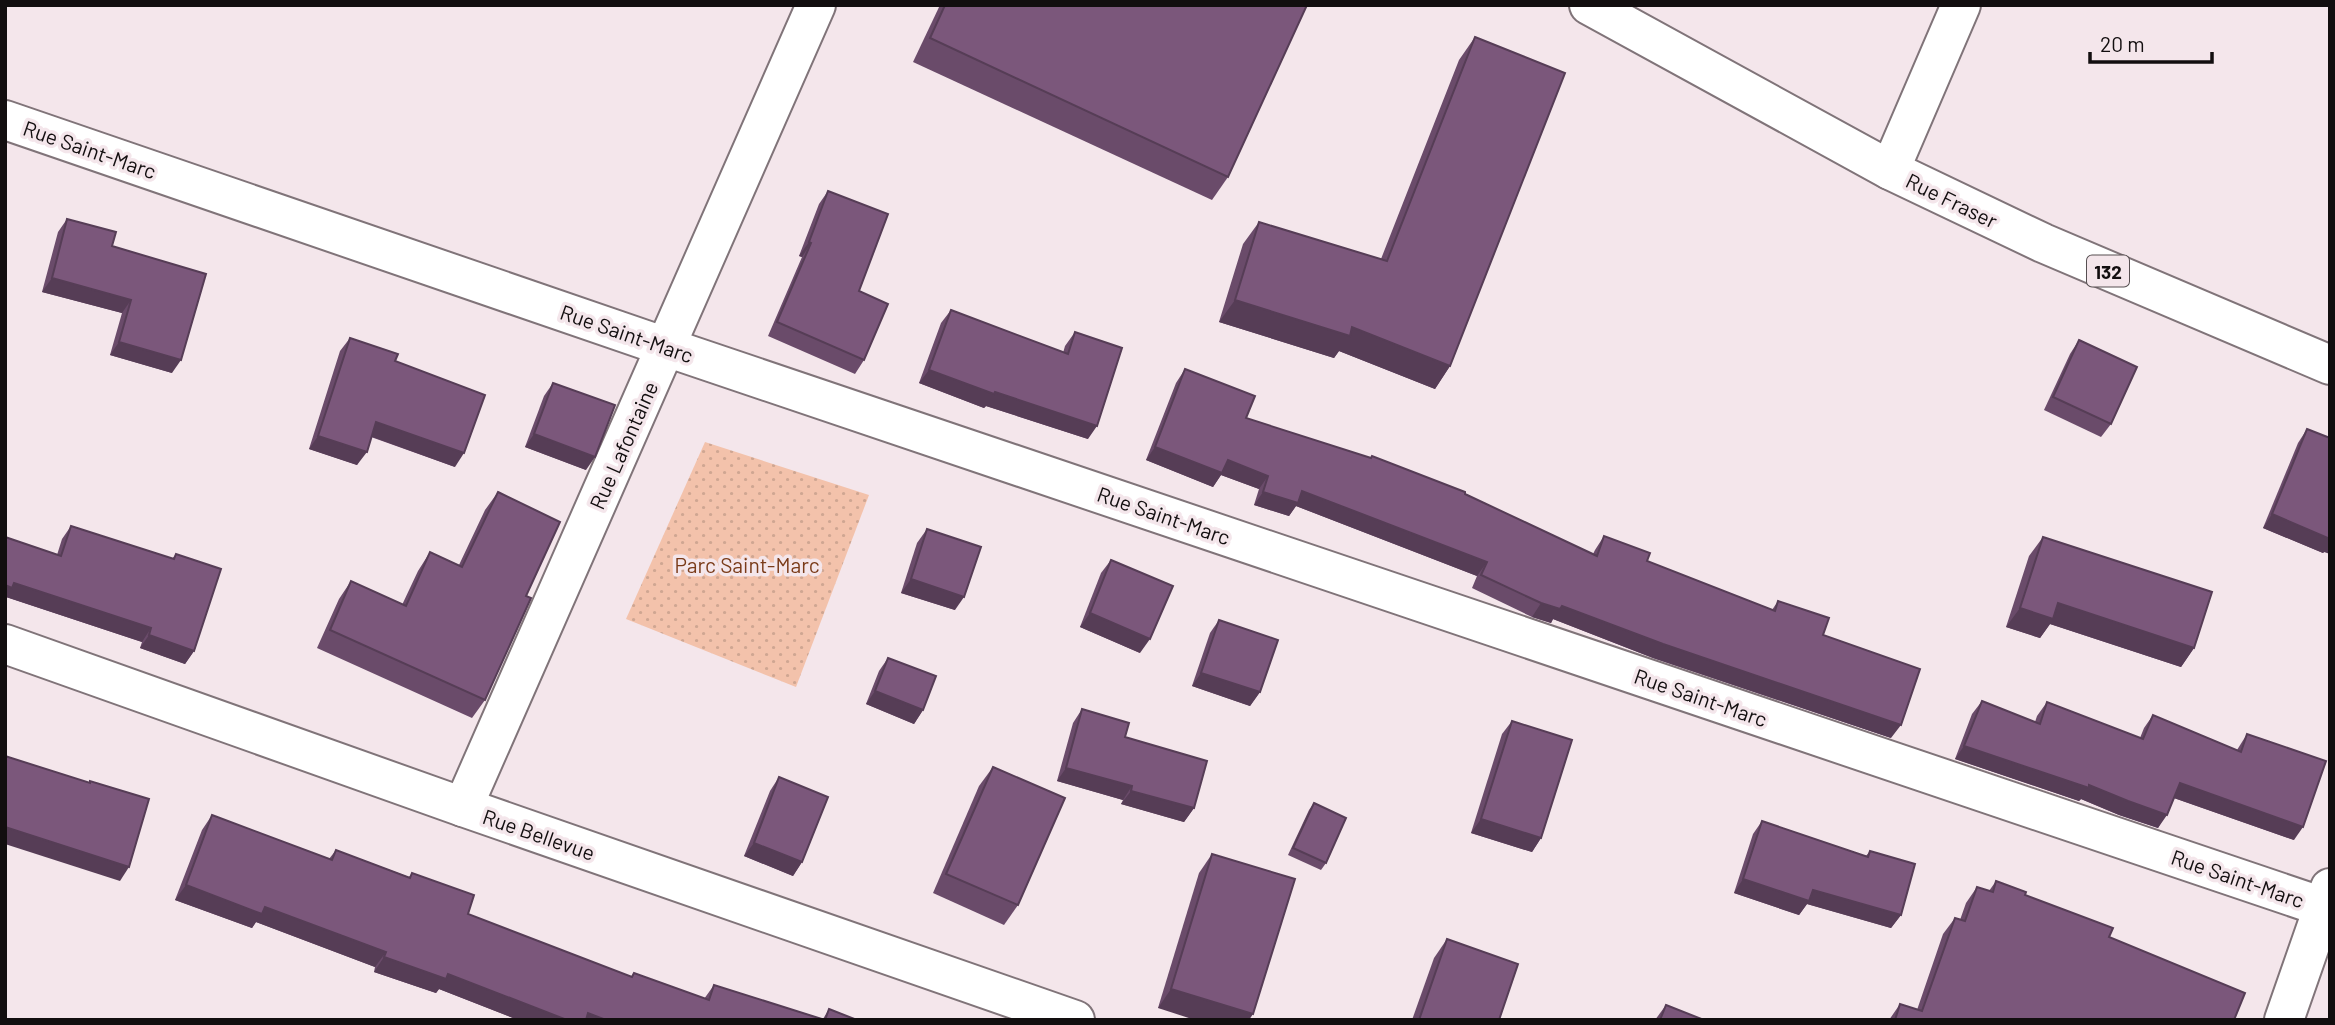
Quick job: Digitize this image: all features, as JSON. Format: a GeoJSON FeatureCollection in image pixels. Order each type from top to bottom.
{"type":"FeatureCollection","features":[{"type":"Feature","properties":{"kind":"street","name":"Rue Lafontaine"},"geometry":{"type":"LineString","coordinates":[[463,807],[816,5]]}},
{"type":"Feature","properties":{"kind":"street","name":"Rue Fraser"},"geometry":{"type":"LineString","coordinates":[[1589,5],[1890,170],[2043,243],[2330,365]]}},
{"type":"Feature","properties":{"kind":"street"},"geometry":{"type":"LineString","coordinates":[[1890,170],[1961,5]]}},
{"type":"Feature","properties":{"kind":"street","name":"Rue Saint-Marc"},"geometry":{"type":"LineString","coordinates":[[5,120],[666,347],[2327,898]]}},
{"type":"Feature","properties":{"kind":"street","name":"Rue Bellevue"},"geometry":{"type":"LineString","coordinates":[[5,644],[1074,1020]]}},
{"type":"Feature","properties":{"kind":"street"},"geometry":{"type":"LineString","coordinates":[[2284,1020],[2327,898]]}},
{"type":"Feature","properties":{"kind":"green space","name":"Parc Saint-Marc"},"geometry":{"type":"Polygon","coordinates":[[[705,442],[869,495],[796,687],[626,619],[705,442]]]}},
{"type":"Feature","properties":{"kind":"building"},"geometry":{"type":"Polygon","coordinates":[[[945,5],[1307,5],[1228,177],[930,38],[945,5]]]}},
{"type":"Feature","properties":{"kind":"building"},"geometry":{"type":"Polygon","coordinates":[[[1475,37],[1565,73],[1450,366],[1352,327],[1350,336],[1235,300],[1259,222],[1387,261],[1475,37]]]}},
{"type":"Feature","properties":{"kind":"building"},"geometry":{"type":"Polygon","coordinates":[[[828,191],[888,214],[859,291],[888,304],[864,360],[777,322],[811,243],[809,242],[828,191]]]}},
{"type":"Feature","properties":{"kind":"building"},"geometry":{"type":"Polygon","coordinates":[[[67,219],[116,232],[112,246],[206,274],[181,360],[119,342],[131,300],[52,278],[67,219]]]}},
{"type":"Feature","properties":{"kind":"building"},"geometry":{"type":"Polygon","coordinates":[[[951,310],[1068,354],[1075,332],[1122,348],[1097,426],[995,392],[994,394],[929,370],[951,310]]]}},
{"type":"Feature","properties":{"kind":"building"},"geometry":{"type":"Polygon","coordinates":[[[350,338],[398,354],[395,361],[485,395],[464,453],[376,422],[367,452],[318,436],[350,338]]]}},
{"type":"Feature","properties":{"kind":"building"},"geometry":{"type":"Polygon","coordinates":[[[2079,340],[2137,367],[2111,424],[2053,397],[2079,340]]]}},
{"type":"Feature","properties":{"kind":"building"},"geometry":{"type":"Polygon","coordinates":[[[1185,369],[1255,396],[1246,418],[1371,458],[1372,456],[1465,492],[1597,556],[1604,536],[1650,553],[1647,561],[1775,611],[1778,601],[1829,618],[1823,635],[1920,669],[1901,725],[1663,644],[1562,606],[1560,609],[1541,603],[1481,575],[1487,562],[1302,491],[1298,503],[1263,492],[1268,476],[1228,460],[1222,473],[1155,447],[1185,369]]]}},
{"type":"Feature","properties":{"kind":"building"},"geometry":{"type":"Polygon","coordinates":[[[553,383],[615,405],[595,457],[534,434],[553,383]]]}},
{"type":"Feature","properties":{"kind":"building"},"geometry":{"type":"Polygon","coordinates":[[[2307,429],[2330,438],[2330,539],[2272,514],[2307,429]]]}},
{"type":"Feature","properties":{"kind":"building"},"geometry":{"type":"Polygon","coordinates":[[[498,492],[560,522],[526,596],[531,598],[485,700],[330,630],[351,581],[406,606],[430,552],[462,567],[498,492]]]}},
{"type":"Feature","properties":{"kind":"building"},"geometry":{"type":"Polygon","coordinates":[[[71,526],[174,559],[176,554],[221,569],[194,651],[149,635],[151,628],[14,583],[12,588],[5,585],[5,537],[61,556],[71,526]]]}},
{"type":"Feature","properties":{"kind":"building"},"geometry":{"type":"Polygon","coordinates":[[[927,529],[981,547],[964,597],[911,579],[927,529]]]}},
{"type":"Feature","properties":{"kind":"building"},"geometry":{"type":"Polygon","coordinates":[[[2043,537],[2212,592],[2194,648],[2058,603],[2053,619],[2020,608],[2043,537]]]}},
{"type":"Feature","properties":{"kind":"building"},"geometry":{"type":"Polygon","coordinates":[[[1111,560],[1173,586],[1150,639],[1090,613],[1111,560]]]}},
{"type":"Feature","properties":{"kind":"building"},"geometry":{"type":"Polygon","coordinates":[[[1219,620],[1278,640],[1260,692],[1201,673],[1219,620]]]}},
{"type":"Feature","properties":{"kind":"building"},"geometry":{"type":"Polygon","coordinates":[[[888,658],[936,676],[923,710],[875,691],[888,658]]]}},
{"type":"Feature","properties":{"kind":"building"},"geometry":{"type":"Polygon","coordinates":[[[1982,701],[2040,724],[2047,702],[2143,739],[2153,715],[2241,752],[2247,734],[2326,761],[2303,827],[2180,783],[2167,815],[2089,785],[2089,788],[1964,746],[1982,701]]]}},
{"type":"Feature","properties":{"kind":"building"},"geometry":{"type":"Polygon","coordinates":[[[1082,709],[1129,723],[1125,737],[1207,761],[1194,808],[1131,791],[1132,786],[1066,768],[1082,709]]]}},
{"type":"Feature","properties":{"kind":"building"},"geometry":{"type":"Polygon","coordinates":[[[1512,721],[1572,740],[1541,838],[1481,819],[1512,721]]]}},
{"type":"Feature","properties":{"kind":"building"},"geometry":{"type":"Polygon","coordinates":[[[5,756],[149,799],[129,867],[5,827],[5,756]]]}},
{"type":"Feature","properties":{"kind":"building"},"geometry":{"type":"Polygon","coordinates":[[[993,767],[1065,798],[1018,905],[946,874],[993,767]]]}},
{"type":"Feature","properties":{"kind":"building"},"geometry":{"type":"Polygon","coordinates":[[[779,777],[828,797],[802,862],[754,843],[779,777]]]}},
{"type":"Feature","properties":{"kind":"building"},"geometry":{"type":"Polygon","coordinates":[[[1314,803],[1346,818],[1326,863],[1293,848],[1314,803]]]}},
{"type":"Feature","properties":{"kind":"building"},"geometry":{"type":"Polygon","coordinates":[[[212,815],[332,860],[336,850],[410,878],[412,873],[474,895],[468,914],[632,977],[634,973],[709,1000],[714,985],[825,1020],[606,1020],[588,1013],[586,1020],[567,1020],[448,974],[446,979],[384,957],[386,952],[265,907],[262,914],[186,885],[212,815]]]}},
{"type":"Feature","properties":{"kind":"building"},"geometry":{"type":"Polygon","coordinates":[[[1762,821],[1868,857],[1870,851],[1915,864],[1901,915],[1813,890],[1809,901],[1743,879],[1762,821]]]}},
{"type":"Feature","properties":{"kind":"building"},"geometry":{"type":"Polygon","coordinates":[[[1212,854],[1295,879],[1253,1014],[1171,989],[1212,854]]]}},
{"type":"Feature","properties":{"kind":"building"},"geometry":{"type":"Polygon","coordinates":[[[1996,881],[2026,892],[2025,895],[2113,928],[2109,937],[2245,993],[2234,1020],[1895,1020],[1900,1004],[1922,1011],[1955,918],[1965,921],[1977,887],[1993,892],[1996,881]]]}},
{"type":"Feature","properties":{"kind":"building"},"geometry":{"type":"Polygon","coordinates":[[[1447,939],[1518,964],[1499,1020],[1419,1020],[1447,939]]]}},
{"type":"Feature","properties":{"kind":"building"},"geometry":{"type":"Polygon","coordinates":[[[1666,1005],[1704,1020],[1660,1020],[1666,1005]]]}},
{"type":"Feature","properties":{"kind":"building"},"geometry":{"type":"Polygon","coordinates":[[[829,1009],[857,1020],[825,1020],[829,1009]]]}}]}
